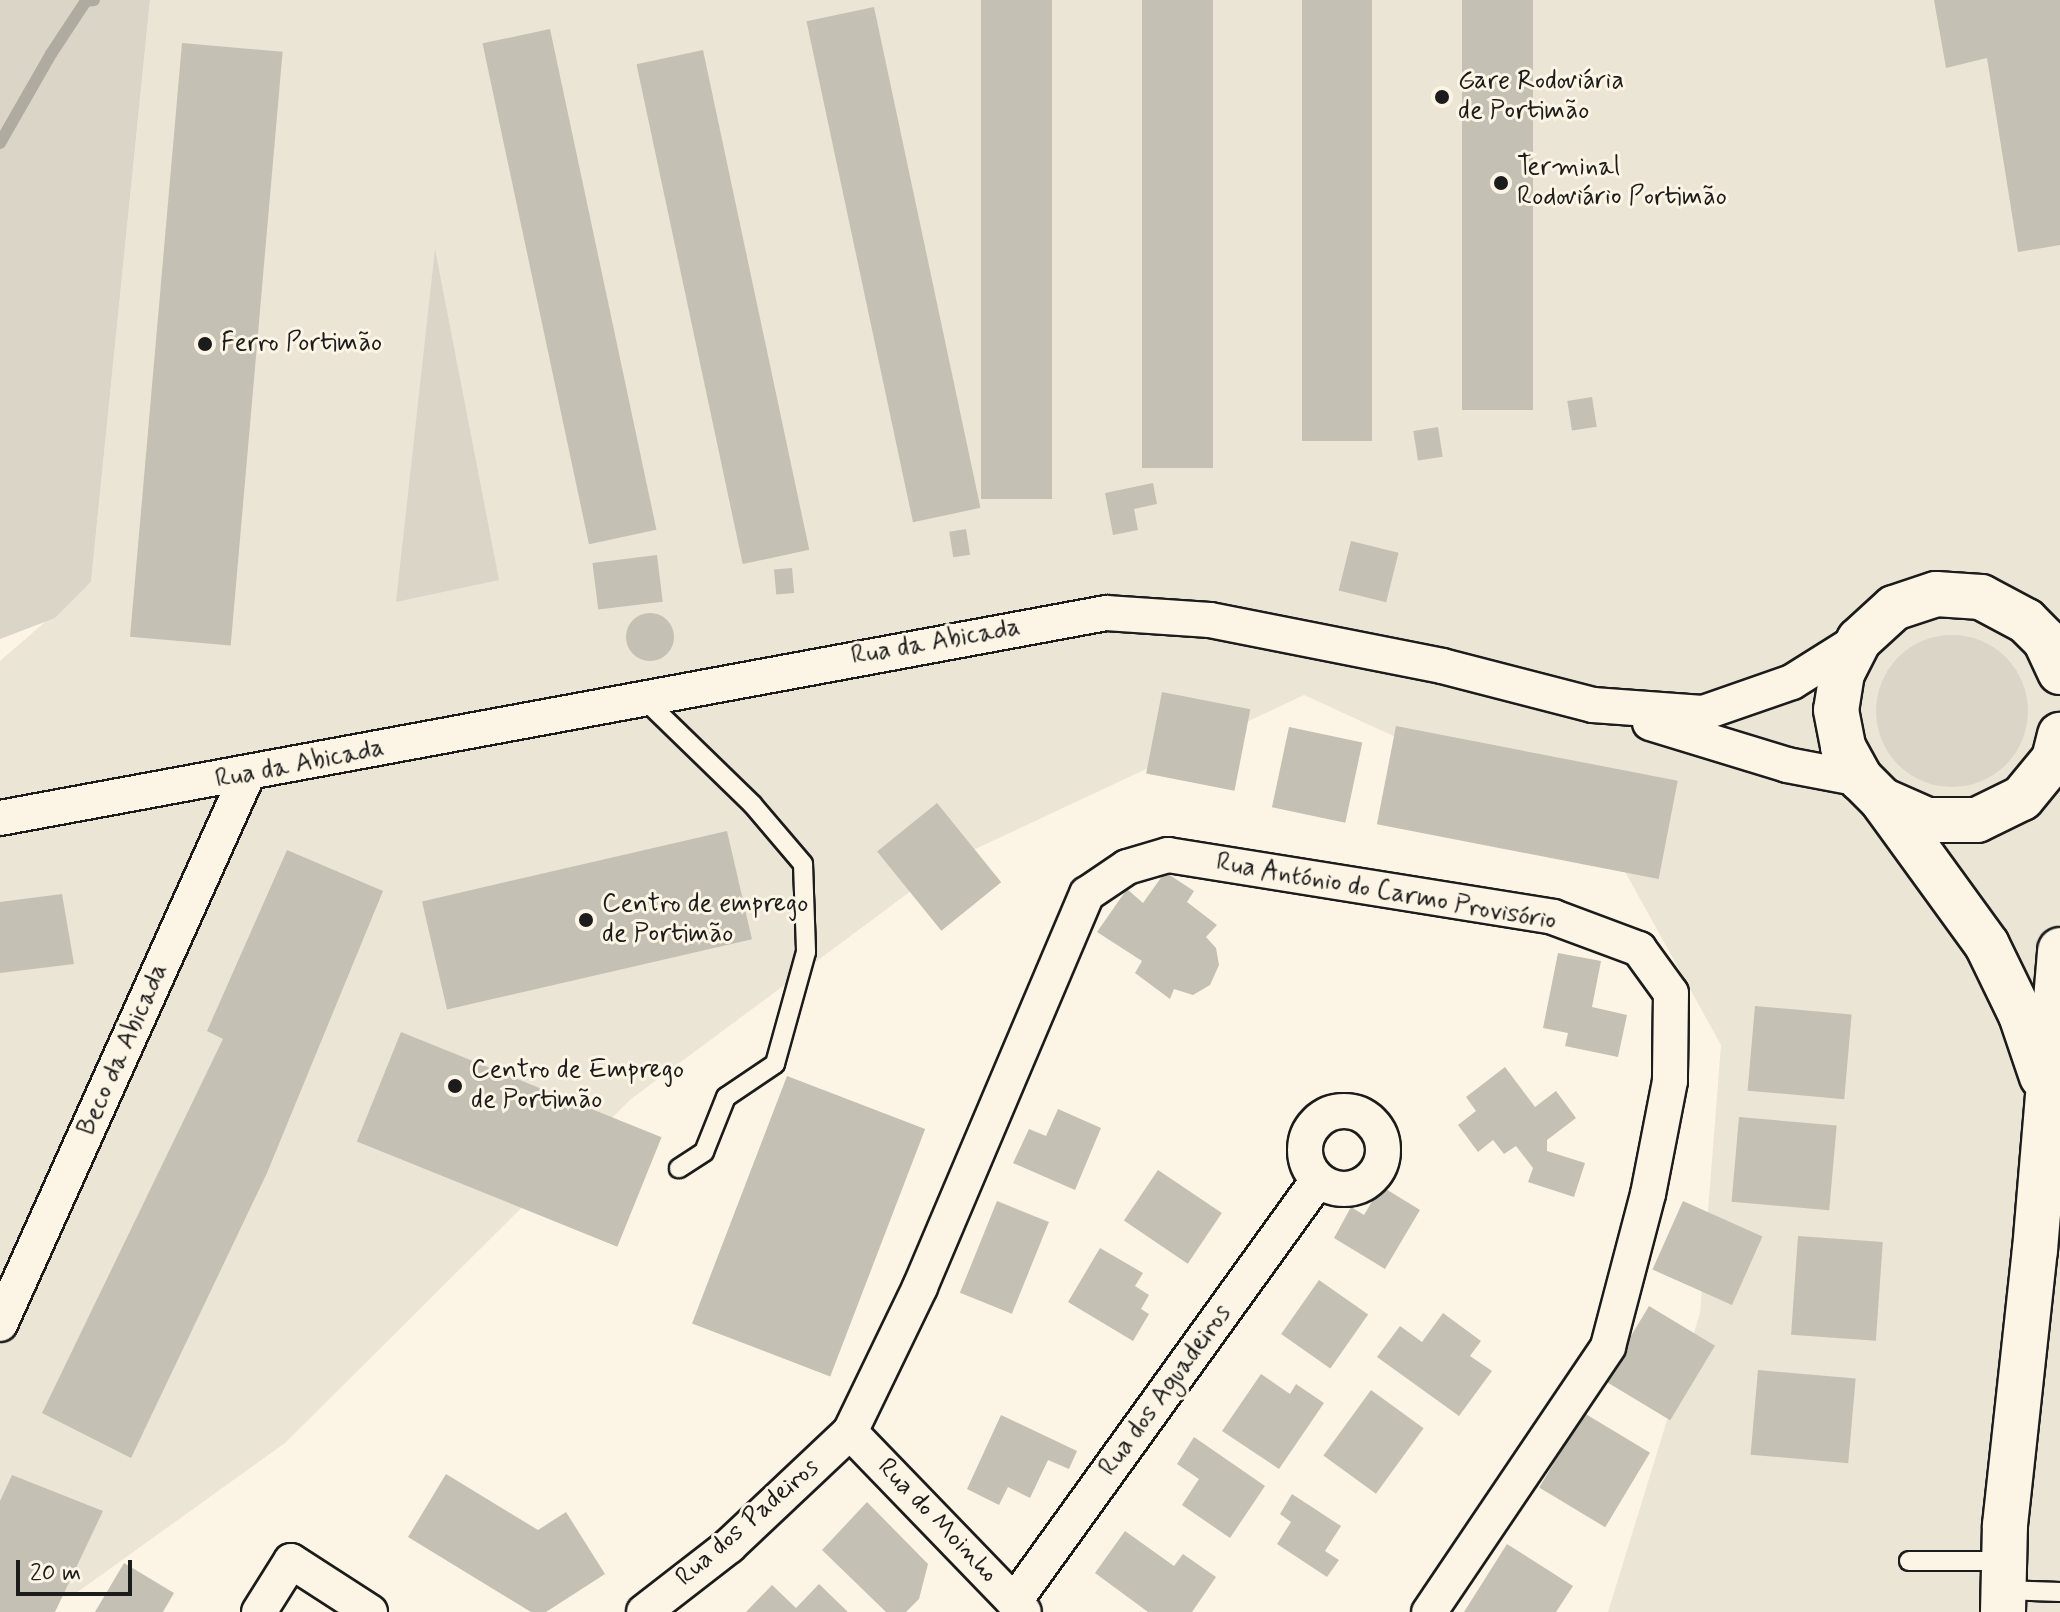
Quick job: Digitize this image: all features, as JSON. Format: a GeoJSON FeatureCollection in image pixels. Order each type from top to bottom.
{"type":"FeatureCollection","features":[{"type":"Feature","properties":{"kind":"main road"},"geometry":{"type":"LineString","coordinates":[[2048,1095],[2021,1015],[1987,945],[1843,747],[1836,710],[1842,673],[1859,640],[1894,608],[1936,594],[1981,597],[2026,621],[2055,653]]}},
{"type":"Feature","properties":{"kind":"main road"},"geometry":{"type":"LineString","coordinates":[[1872,789],[1927,820],[1977,820],[2022,798],[2058,758]]}},
{"type":"Feature","properties":{"kind":"main road"},"geometry":{"type":"LineString","coordinates":[[2003,1588],[2060,950]]}},
{"type":"Feature","properties":{"kind":"street","name":"Rua da Abicada"},"geometry":{"type":"LineString","coordinates":[[0,818],[247,776],[1106,613],[1210,620],[1442,666],[1593,705],[1703,713],[1792,682],[1859,640]]}},
{"type":"Feature","properties":{"kind":"street"},"geometry":{"type":"LineString","coordinates":[[1593,705],[1872,789]]}},
{"type":"Feature","properties":{"kind":"street","name":"Beco da Abicada"},"geometry":{"type":"LineString","coordinates":[[0,1324],[247,776]]}},
{"type":"Feature","properties":{"kind":"street","name":"Rua António do Carmo Provisório"},"geometry":{"type":"LineString","coordinates":[[850,1432],[920,1287],[1087,894],[1127,867],[1168,855],[1553,917],[1639,949],[1671,993],[1670,1081],[1648,1194],[1608,1347],[1429,1612]]}},
{"type":"Feature","properties":{"kind":"street","name":"Rua dos Aguadeiros"},"geometry":{"type":"LineString","coordinates":[[1008,1604],[1318,1180]]}},
{"type":"Feature","properties":{"kind":"street","name":"Rua do Moinho"},"geometry":{"type":"LineString","coordinates":[[850,1432],[1008,1604]]}},
{"type":"Feature","properties":{"kind":"street","name":"Rua dos Padeiros"},"geometry":{"type":"LineString","coordinates":[[644,1612],[729,1546],[850,1432]]}},
{"type":"Feature","properties":{"kind":"street"},"geometry":{"type":"LineString","coordinates":[[259,1612],[291,1561],[370,1612]]}},
{"type":"Feature","properties":{"kind":"lane"},"geometry":{"type":"LineString","coordinates":[[644,699],[752,804],[803,864],[806,952],[775,1064],[726,1097],[704,1152],[679,1168]]}},
{"type":"Feature","properties":{"kind":"lane"},"geometry":{"type":"LineString","coordinates":[[1909,1561],[2003,1588],[2060,1592]]}},
{"type":"Feature","properties":{"kind":"shaded area"},"geometry":{"type":"Polygon","coordinates":[[[0,0],[150,0],[91,582],[55,618],[0,639],[0,0]]]}},
{"type":"Feature","properties":{"kind":"shaded area"},"geometry":{"type":"Polygon","coordinates":[[[150,0],[2060,0],[2060,1612],[1608,1612],[1700,1313],[1721,1045],[1603,832],[1304,695],[954,859],[631,1099],[285,1443],[72,1596],[0,1599],[0,661],[91,582],[150,0]]]}},
{"type":"Feature","properties":{"kind":"shaded area"},"geometry":{"type":"Polygon","coordinates":[[[435,249],[499,580],[396,602],[435,249]]]}},
{"type":"Feature","properties":{"kind":"shaded area"},"geometry":{"type":"Polygon","coordinates":[[[1952,635],[1981,640],[2006,657],[2023,682],[2028,711],[2023,740],[2006,765],[1981,782],[1952,787],[1923,782],[1898,765],[1881,740],[1876,711],[1881,682],[1898,657],[1923,640],[1952,635]]]}},
{"type":"Feature","properties":{"kind":"building"},"geometry":{"type":"Polygon","coordinates":[[[981,0],[1052,0],[1052,499],[981,499],[981,0]]]}},
{"type":"Feature","properties":{"kind":"building"},"geometry":{"type":"Polygon","coordinates":[[[1142,0],[1213,0],[1213,468],[1142,468],[1142,0]]]}},
{"type":"Feature","properties":{"kind":"building"},"geometry":{"type":"Polygon","coordinates":[[[1302,0],[1372,0],[1372,441],[1302,441],[1302,0]]]}},
{"type":"Feature","properties":{"kind":"building"},"geometry":{"type":"Polygon","coordinates":[[[1462,0],[1533,0],[1533,410],[1462,410],[1462,0]]]}},
{"type":"Feature","properties":{"kind":"building"},"geometry":{"type":"Polygon","coordinates":[[[1934,0],[2060,0],[2060,245],[2018,252],[1987,58],[1946,68],[1934,0]]]}},
{"type":"Feature","properties":{"kind":"building"},"geometry":{"type":"Polygon","coordinates":[[[874,7],[980,508],[913,522],[807,21],[874,7]]]}},
{"type":"Feature","properties":{"kind":"building"},"geometry":{"type":"Polygon","coordinates":[[[550,29],[656,530],[589,544],[483,43],[550,29]]]}},
{"type":"Feature","properties":{"kind":"building","name":"Ferro Portimão"},"geometry":{"type":"Polygon","coordinates":[[[182,43],[283,52],[231,646],[130,637],[182,43]]]}},
{"type":"Feature","properties":{"kind":"building"},"geometry":{"type":"Polygon","coordinates":[[[703,50],[809,550],[743,564],[636,64],[703,50]]]}},
{"type":"Feature","properties":{"kind":"building"},"geometry":{"type":"Polygon","coordinates":[[[1592,397],[1597,427],[1572,431],[1567,401],[1592,397]]]}},
{"type":"Feature","properties":{"kind":"building"},"geometry":{"type":"Polygon","coordinates":[[[1438,427],[1443,457],[1418,461],[1413,431],[1438,427]]]}},
{"type":"Feature","properties":{"kind":"building"},"geometry":{"type":"Polygon","coordinates":[[[1153,483],[1157,504],[1134,509],[1138,530],[1113,535],[1105,493],[1153,483]]]}},
{"type":"Feature","properties":{"kind":"building"},"geometry":{"type":"Polygon","coordinates":[[[966,529],[970,555],[953,557],[949,532],[966,529]]]}},
{"type":"Feature","properties":{"kind":"building"},"geometry":{"type":"Polygon","coordinates":[[[1351,541],[1399,553],[1386,602],[1339,590],[1351,541]]]}},
{"type":"Feature","properties":{"kind":"building"},"geometry":{"type":"Polygon","coordinates":[[[657,555],[663,602],[598,610],[592,563],[657,555]]]}},
{"type":"Feature","properties":{"kind":"building"},"geometry":{"type":"Polygon","coordinates":[[[792,568],[794,593],[776,594],[774,570],[792,568]]]}},
{"type":"Feature","properties":{"kind":"building"},"geometry":{"type":"Polygon","coordinates":[[[650,613],[659,614],[667,620],[673,628],[673,646],[667,654],[659,660],[650,661],[641,660],[633,654],[627,646],[626,637],[627,628],[633,620],[641,614],[650,613]]]}},
{"type":"Feature","properties":{"kind":"building"},"geometry":{"type":"Polygon","coordinates":[[[1162,692],[1250,709],[1235,791],[1146,773],[1162,692]]]}},
{"type":"Feature","properties":{"kind":"building"},"geometry":{"type":"Polygon","coordinates":[[[1396,726],[1678,781],[1659,879],[1377,824],[1396,726]]]}},
{"type":"Feature","properties":{"kind":"building"},"geometry":{"type":"Polygon","coordinates":[[[1289,727],[1362,743],[1345,823],[1272,807],[1289,727]]]}},
{"type":"Feature","properties":{"kind":"building"},"geometry":{"type":"Polygon","coordinates":[[[937,803],[1001,882],[941,931],[877,851],[937,803]]]}},
{"type":"Feature","properties":{"kind":"building","name":"Centro de emprego de Portimão"},"geometry":{"type":"Polygon","coordinates":[[[727,831],[752,939],[447,1010],[422,901],[727,831]]]}},
{"type":"Feature","properties":{"kind":"building"},"geometry":{"type":"Polygon","coordinates":[[[287,850],[383,891],[267,1173],[131,1458],[42,1413],[223,1039],[207,1031],[287,850]]]}},
{"type":"Feature","properties":{"kind":"building"},"geometry":{"type":"Polygon","coordinates":[[[1165,872],[1194,891],[1187,902],[1217,925],[1206,937],[1216,948],[1219,965],[1210,985],[1193,995],[1174,989],[1170,999],[1135,973],[1142,961],[1097,932],[1127,889],[1143,903],[1165,872]]]}},
{"type":"Feature","properties":{"kind":"building"},"geometry":{"type":"Polygon","coordinates":[[[62,894],[74,964],[0,973],[0,902],[62,894]]]}},
{"type":"Feature","properties":{"kind":"building"},"geometry":{"type":"Polygon","coordinates":[[[1558,953],[1601,961],[1592,1007],[1627,1015],[1618,1057],[1565,1046],[1568,1033],[1543,1028],[1558,953]]]}},
{"type":"Feature","properties":{"kind":"building"},"geometry":{"type":"Polygon","coordinates":[[[1755,1006],[1852,1014],[1844,1099],[1748,1091],[1755,1006]]]}},
{"type":"Feature","properties":{"kind":"building","name":"Centro de Emprego de Portimão"},"geometry":{"type":"Polygon","coordinates":[[[401,1032],[662,1137],[617,1247],[357,1141],[401,1032]]]}},
{"type":"Feature","properties":{"kind":"building"},"geometry":{"type":"Polygon","coordinates":[[[1505,1067],[1535,1107],[1556,1091],[1576,1118],[1547,1140],[1547,1151],[1585,1163],[1574,1197],[1528,1182],[1533,1168],[1516,1146],[1504,1154],[1493,1140],[1478,1152],[1458,1125],[1476,1111],[1466,1097],[1505,1067]]]}},
{"type":"Feature","properties":{"kind":"building"},"geometry":{"type":"Polygon","coordinates":[[[787,1076],[925,1129],[830,1376],[692,1323],[787,1076]]]}},
{"type":"Feature","properties":{"kind":"building"},"geometry":{"type":"Polygon","coordinates":[[[1058,1109],[1101,1128],[1075,1190],[1013,1163],[1029,1129],[1046,1136],[1058,1109]]]}},
{"type":"Feature","properties":{"kind":"building"},"geometry":{"type":"Polygon","coordinates":[[[1739,1117],[1837,1126],[1829,1210],[1732,1202],[1739,1117]]]}},
{"type":"Feature","properties":{"kind":"building"},"geometry":{"type":"Polygon","coordinates":[[[1158,1170],[1222,1213],[1188,1264],[1124,1221],[1158,1170]]]}},
{"type":"Feature","properties":{"kind":"building"},"geometry":{"type":"Polygon","coordinates":[[[1381,1186],[1420,1210],[1385,1269],[1334,1238],[1351,1207],[1364,1215],[1381,1186]]]}},
{"type":"Feature","properties":{"kind":"building"},"geometry":{"type":"Polygon","coordinates":[[[997,1201],[1049,1222],[1012,1314],[960,1293],[997,1201]]]}},
{"type":"Feature","properties":{"kind":"building"},"geometry":{"type":"Polygon","coordinates":[[[1683,1201],[1762,1236],[1732,1305],[1652,1270],[1683,1201]]]}},
{"type":"Feature","properties":{"kind":"building"},"geometry":{"type":"Polygon","coordinates":[[[1798,1236],[1883,1242],[1876,1341],[1791,1335],[1798,1236]]]}},
{"type":"Feature","properties":{"kind":"building"},"geometry":{"type":"Polygon","coordinates":[[[1100,1248],[1143,1273],[1135,1286],[1149,1295],[1141,1309],[1149,1314],[1133,1341],[1068,1302],[1100,1248]]]}},
{"type":"Feature","properties":{"kind":"building"},"geometry":{"type":"Polygon","coordinates":[[[1319,1280],[1368,1314],[1330,1368],[1281,1334],[1319,1280]]]}},
{"type":"Feature","properties":{"kind":"building"},"geometry":{"type":"Polygon","coordinates":[[[1649,1306],[1715,1346],[1670,1420],[1604,1381],[1649,1306]]]}},
{"type":"Feature","properties":{"kind":"building"},"geometry":{"type":"Polygon","coordinates":[[[1443,1313],[1481,1341],[1470,1356],[1492,1371],[1459,1416],[1377,1357],[1400,1326],[1422,1342],[1443,1313]]]}},
{"type":"Feature","properties":{"kind":"building"},"geometry":{"type":"Polygon","coordinates":[[[1758,1370],[1856,1379],[1848,1463],[1751,1455],[1758,1370]]]}},
{"type":"Feature","properties":{"kind":"building"},"geometry":{"type":"Polygon","coordinates":[[[1261,1374],[1290,1394],[1296,1384],[1324,1403],[1279,1469],[1222,1431],[1261,1374]]]}},
{"type":"Feature","properties":{"kind":"building"},"geometry":{"type":"Polygon","coordinates":[[[1371,1390],[1424,1428],[1376,1494],[1323,1456],[1371,1390]]]}},
{"type":"Feature","properties":{"kind":"building"},"geometry":{"type":"Polygon","coordinates":[[[1584,1413],[1650,1453],[1605,1527],[1539,1488],[1584,1413]]]}},
{"type":"Feature","properties":{"kind":"building"},"geometry":{"type":"Polygon","coordinates":[[[1001,1415],[1077,1451],[1069,1469],[1048,1460],[1030,1498],[1008,1487],[999,1505],[967,1489],[1001,1415]]]}},
{"type":"Feature","properties":{"kind":"building"},"geometry":{"type":"Polygon","coordinates":[[[1194,1437],[1265,1486],[1230,1538],[1182,1505],[1199,1479],[1177,1464],[1194,1437]]]}},
{"type":"Feature","properties":{"kind":"building"},"geometry":{"type":"Polygon","coordinates":[[[446,1474],[538,1530],[566,1512],[605,1574],[546,1612],[531,1612],[408,1537],[446,1474]]]}},
{"type":"Feature","properties":{"kind":"building"},"geometry":{"type":"Polygon","coordinates":[[[12,1475],[103,1511],[55,1612],[0,1612],[0,1501],[12,1475]]]}},
{"type":"Feature","properties":{"kind":"building"},"geometry":{"type":"Polygon","coordinates":[[[1292,1494],[1341,1526],[1325,1551],[1339,1560],[1327,1577],[1277,1544],[1291,1522],[1280,1514],[1292,1494]]]}},
{"type":"Feature","properties":{"kind":"building"},"geometry":{"type":"Polygon","coordinates":[[[867,1502],[928,1564],[919,1599],[906,1612],[886,1612],[822,1550],[867,1502]]]}},
{"type":"Feature","properties":{"kind":"building"},"geometry":{"type":"Polygon","coordinates":[[[1125,1531],[1174,1566],[1183,1554],[1216,1577],[1192,1612],[1148,1612],[1095,1573],[1125,1531]]]}},
{"type":"Feature","properties":{"kind":"building"},"geometry":{"type":"Polygon","coordinates":[[[1507,1544],[1573,1586],[1556,1612],[1464,1612],[1507,1544]]]}},
{"type":"Feature","properties":{"kind":"building"},"geometry":{"type":"Polygon","coordinates":[[[124,1563],[174,1593],[163,1612],[95,1612],[124,1563]]]}},
{"type":"Feature","properties":{"kind":"building"},"geometry":{"type":"Polygon","coordinates":[[[819,1584],[848,1612],[746,1612],[772,1585],[796,1608],[819,1584]]]}},
{"type":"Feature","properties":{"kind":"waterway"},"geometry":{"type":"LineString","coordinates":[[0,143],[51,54],[86,1],[94,0]]}},
{"type":"Feature","properties":{"kind":"place","name":"Gare Rodoviária de Portimão"},"geometry":{"type":"Point","coordinates":[1442,97]}},
{"type":"Feature","properties":{"kind":"place","name":"Terminal Rodoviário Portimão"},"geometry":{"type":"Point","coordinates":[1501,183]}},
{"type":"Feature","properties":{"kind":"place","name":"Ferro Portimão"},"geometry":{"type":"Point","coordinates":[205,344]}},
{"type":"Feature","properties":{"kind":"place","name":"Centro de emprego de Portimão"},"geometry":{"type":"Point","coordinates":[586,920]}},
{"type":"Feature","properties":{"kind":"place","name":"Centro de Emprego de Portimão"},"geometry":{"type":"Point","coordinates":[455,1086]}}]}
